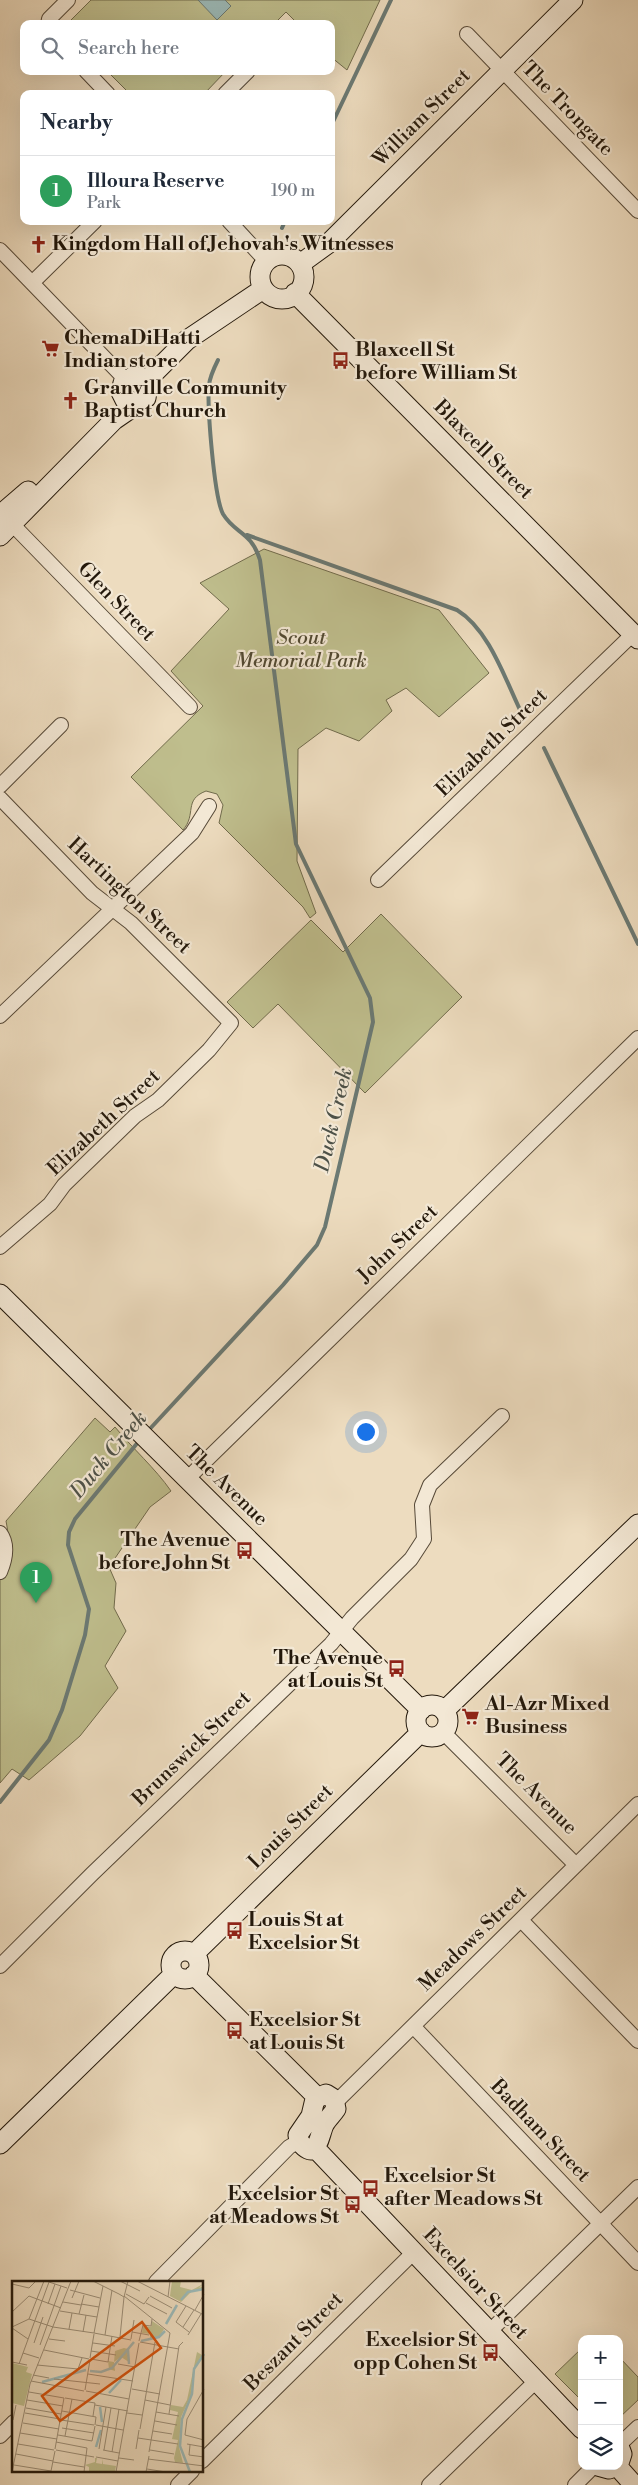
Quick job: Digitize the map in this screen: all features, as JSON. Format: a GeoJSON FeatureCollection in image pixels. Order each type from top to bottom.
{"type":"FeatureCollection","features":[{"type":"Feature","properties":{"kind":"street"},"geometry":{"type":"LineString","coordinates":[[49,20],[68,0]]}},
{"type":"Feature","properties":{"kind":"street","name":"William Street"},"geometry":{"type":"LineString","coordinates":[[300,264],[329,243],[573,0]]}},
{"type":"Feature","properties":{"kind":"street","name":"The Trongate"},"geometry":{"type":"LineString","coordinates":[[467,34],[638,211]]}},
{"type":"Feature","properties":{"kind":"street"},"geometry":{"type":"LineString","coordinates":[[90,75],[104,90]]}},
{"type":"Feature","properties":{"kind":"street"},"geometry":{"type":"LineString","coordinates":[[229,90],[244,75]]}},
{"type":"Feature","properties":{"kind":"street"},"geometry":{"type":"LineString","coordinates":[[32,283],[91,225]]}},
{"type":"Feature","properties":{"kind":"street"},"geometry":{"type":"LineString","coordinates":[[233,225],[266,261]]}},
{"type":"Feature","properties":{"kind":"street"},"geometry":{"type":"LineString","coordinates":[[0,250],[32,283],[123,386],[125,400],[138,403]]}},
{"type":"Feature","properties":{"kind":"street"},"geometry":{"type":"LineString","coordinates":[[276,255],[284,255],[300,264],[303,279],[295,293],[280,298],[270,295],[264,289],[260,276],[266,261],[276,255]]}},
{"type":"Feature","properties":{"kind":"street"},"geometry":{"type":"LineString","coordinates":[[146,381],[186,340],[264,289]]}},
{"type":"Feature","properties":{"kind":"street","name":"Blaxcell Street"},"geometry":{"type":"LineString","coordinates":[[295,293],[636,636]]}},
{"type":"Feature","properties":{"kind":"street"},"geometry":{"type":"LineString","coordinates":[[4,525],[29,490],[107,412],[123,386],[134,376],[146,381]]}},
{"type":"Feature","properties":{"kind":"street"},"geometry":{"type":"LineString","coordinates":[[4,525],[114,420],[148,394],[146,381]]}},
{"type":"Feature","properties":{"kind":"street","name":"Glen Street"},"geometry":{"type":"LineString","coordinates":[[4,525],[190,707]]}},
{"type":"Feature","properties":{"kind":"street","name":"Elizabeth Street"},"geometry":{"type":"LineString","coordinates":[[378,880],[636,636]]}},
{"type":"Feature","properties":{"kind":"street"},"geometry":{"type":"LineString","coordinates":[[0,786],[61,725]]}},
{"type":"Feature","properties":{"kind":"street","name":"Hartington Street"},"geometry":{"type":"LineString","coordinates":[[0,798],[92,893],[131,924],[231,1023]]}},
{"type":"Feature","properties":{"kind":"street"},"geometry":{"type":"LineString","coordinates":[[0,1016],[192,833],[209,806]]}},
{"type":"Feature","properties":{"kind":"street","name":"Elizabeth Street"},"geometry":{"type":"LineString","coordinates":[[0,1247],[44,1209],[64,1185],[135,1116],[158,1100],[209,1050],[231,1023]]}},
{"type":"Feature","properties":{"kind":"street","name":"John Street"},"geometry":{"type":"LineString","coordinates":[[187,1479],[638,1038]]}},
{"type":"Feature","properties":{"kind":"street","name":"The Avenue"},"geometry":{"type":"LineString","coordinates":[[0,1294],[421,1710]]}},
{"type":"Feature","properties":{"kind":"street","name":"Brunswick Street"},"geometry":{"type":"LineString","coordinates":[[0,1966],[342,1631],[352,1618],[411,1559],[424,1539],[422,1505],[430,1485],[502,1416]]}},
{"type":"Feature","properties":{"kind":"street"},"geometry":{"type":"LineString","coordinates":[[444,1711],[638,1524]]}},
{"type":"Feature","properties":{"kind":"street"},"geometry":{"type":"LineString","coordinates":[[0,1533],[4,1539],[6,1552],[0,1572]]}},
{"type":"Feature","properties":{"kind":"street"},"geometry":{"type":"LineString","coordinates":[[435,1706],[444,1711],[447,1719],[443,1732],[434,1737],[421,1732],[416,1724],[421,1710],[435,1706]]}},
{"type":"Feature","properties":{"kind":"street","name":"Louis Street"},"geometry":{"type":"LineString","coordinates":[[194,1954],[421,1732]]}},
{"type":"Feature","properties":{"kind":"street","name":"The Avenue"},"geometry":{"type":"LineString","coordinates":[[443,1732],[576,1865]]}},
{"type":"Feature","properties":{"kind":"street","name":"Meadows Street"},"geometry":{"type":"LineString","coordinates":[[336,2102],[576,1865],[635,1811]]}},
{"type":"Feature","properties":{"kind":"street"},"geometry":{"type":"LineString","coordinates":[[521,1920],[638,2041]]}},
{"type":"Feature","properties":{"kind":"street"},"geometry":{"type":"LineString","coordinates":[[182,1952],[194,1954],[199,1965],[194,1975],[184,1979],[174,1974],[171,1967],[174,1956],[182,1952]]}},
{"type":"Feature","properties":{"kind":"street"},"geometry":{"type":"LineString","coordinates":[[0,2144],[174,1974]]}},
{"type":"Feature","properties":{"kind":"street"},"geometry":{"type":"LineString","coordinates":[[194,1975],[317,2097]]}},
{"type":"Feature","properties":{"kind":"street","name":"Badham Street"},"geometry":{"type":"LineString","coordinates":[[413,2026],[638,2263]]}},
{"type":"Feature","properties":{"kind":"street"},"geometry":{"type":"LineString","coordinates":[[157,2281],[289,2147],[307,2145],[321,2139],[325,2123],[336,2109],[336,2102],[329,2095],[317,2097],[313,2103],[311,2116],[299,2132],[307,2145]]}},
{"type":"Feature","properties":{"kind":"street","name":"Excelsior Street"},"geometry":{"type":"LineString","coordinates":[[307,2145],[414,2252],[578,2425]]}},
{"type":"Feature","properties":{"kind":"street"},"geometry":{"type":"LineString","coordinates":[[490,2331],[638,2186]]}},
{"type":"Feature","properties":{"kind":"street","name":"Beszant Street"},"geometry":{"type":"LineString","coordinates":[[204,2458],[414,2252]]}},
{"type":"Feature","properties":{"kind":"street"},"geometry":{"type":"LineString","coordinates":[[429,2485],[536,2381]]}},
{"type":"Feature","properties":{"kind":"street"},"geometry":{"type":"LineString","coordinates":[[0,2436],[12,2424]]}},
{"type":"Feature","properties":{"kind":"street"},"geometry":{"type":"LineString","coordinates":[[623,2442],[638,2427]]}},
{"type":"Feature","properties":{"kind":"street"},"geometry":{"type":"LineString","coordinates":[[575,2485],[590,2470]]}},
{"type":"Feature","properties":{"kind":"street"},"geometry":{"type":"LineString","coordinates":[[621,2470],[634,2485]]}},
{"type":"Feature","properties":{"kind":"street"},"geometry":{"type":"LineString","coordinates":[[178,2485],[191,2472]]}},
{"type":"Feature","properties":{"kind":"green space"},"geometry":{"type":"Polygon","coordinates":[[[91,0],[380,0],[347,70],[335,60],[335,20],[294,20],[286,12],[278,20],[71,20],[91,0]]]}},
{"type":"Feature","properties":{"kind":"green space"},"geometry":{"type":"Polygon","coordinates":[[[111,75],[222,75],[208,90],[126,90],[111,75]]]}},
{"type":"Feature","properties":{"kind":"green space","name":"Scout Memorial Park"},"geometry":{"type":"Polygon","coordinates":[[[264,549],[439,610],[489,673],[439,717],[406,688],[386,700],[392,711],[359,741],[326,728],[298,749],[297,861],[316,913],[310,918],[303,907],[219,823],[223,805],[217,794],[206,791],[195,799],[192,803],[187,824],[183,830],[131,777],[203,706],[171,671],[229,609],[200,583],[264,549]]]}},
{"type":"Feature","properties":{"kind":"green space"},"geometry":{"type":"Polygon","coordinates":[[[381,914],[462,997],[365,1093],[278,1004],[253,1028],[227,1002],[311,920],[343,952],[381,914]]]}},
{"type":"Feature","properties":{"kind":"green space"},"geometry":{"type":"Polygon","coordinates":[[[95,1418],[110,1432],[115,1427],[171,1491],[150,1507],[109,1567],[116,1583],[114,1608],[126,1631],[105,1666],[118,1688],[80,1736],[29,1780],[12,1769],[0,1783],[0,1580],[9,1559],[6,1521],[95,1418]]]}},
{"type":"Feature","properties":{"kind":"green space"},"geometry":{"type":"Polygon","coordinates":[[[578,2352],[578,2397],[555,2374],[578,2352]]]}},
{"type":"Feature","properties":{"kind":"green space"},"geometry":{"type":"Polygon","coordinates":[[[623,2361],[638,2377],[638,2400],[623,2414],[623,2361]]]}},
{"type":"Feature","properties":{"kind":"water"},"geometry":{"type":"Polygon","coordinates":[[[198,0],[225,0],[231,6],[217,20],[198,0]]]}},
{"type":"Feature","properties":{"kind":"waterway","name":"Duck Creek"},"geometry":{"type":"LineString","coordinates":[[335,118],[391,0]]}},
{"type":"Feature","properties":{"kind":"waterway","name":"Duck Creek"},"geometry":{"type":"LineString","coordinates":[[147,1432],[283,1285],[317,1245],[325,1227],[373,1022],[370,998],[296,844],[260,560],[248,538],[233,526],[223,514],[217,490],[210,431],[209,385],[218,360]]}},
{"type":"Feature","properties":{"kind":"waterway"},"geometry":{"type":"LineString","coordinates":[[247,535],[457,610],[469,619],[488,643],[523,716]]}},
{"type":"Feature","properties":{"kind":"waterway"},"geometry":{"type":"LineString","coordinates":[[544,748],[638,944]]}},
{"type":"Feature","properties":{"kind":"waterway","name":"Duck Creek"},"geometry":{"type":"LineString","coordinates":[[0,1802],[49,1740],[62,1710],[85,1635],[89,1609],[68,1545],[69,1532],[75,1519],[139,1441]]}},
{"type":"Feature","properties":{"kind":"place","name":"Kingdom Hall of Jehovah's Witnesses"},"geometry":{"type":"Point","coordinates":[38,244]}},
{"type":"Feature","properties":{"kind":"place","name":"ChemaDiHatti Indian store"},"geometry":{"type":"Point","coordinates":[50,349]}},
{"type":"Feature","properties":{"kind":"place","name":"Blaxcell St before William St"},"geometry":{"type":"Point","coordinates":[341,361]}},
{"type":"Feature","properties":{"kind":"place","name":"Granville Community Baptist Church"},"geometry":{"type":"Point","coordinates":[70,400]}},
{"type":"Feature","properties":{"kind":"place","name":"The Avenue before John St"},"geometry":{"type":"Point","coordinates":[244,1551]}},
{"type":"Feature","properties":{"kind":"place","name":"Illoura Reserve"},"geometry":{"type":"Point","coordinates":[36,1603]}},
{"type":"Feature","properties":{"kind":"place","name":"The Avenue at Louis St"},"geometry":{"type":"Point","coordinates":[397,1669]}},
{"type":"Feature","properties":{"kind":"place","name":"Al-Azr Mixed Business"},"geometry":{"type":"Point","coordinates":[471,1716]}},
{"type":"Feature","properties":{"kind":"place","name":"Louis St at Excelsior St"},"geometry":{"type":"Point","coordinates":[234,1931]}},
{"type":"Feature","properties":{"kind":"place","name":"Excelsior St at Louis St"},"geometry":{"type":"Point","coordinates":[235,2031]}},
{"type":"Feature","properties":{"kind":"place","name":"Excelsior St after Meadows St"},"geometry":{"type":"Point","coordinates":[370,2188]}},
{"type":"Feature","properties":{"kind":"place","name":"Excelsior St at Meadows St"},"geometry":{"type":"Point","coordinates":[353,2205]}},
{"type":"Feature","properties":{"kind":"place","name":"Excelsior St opp Cohen St"},"geometry":{"type":"Point","coordinates":[491,2352]}}]}
